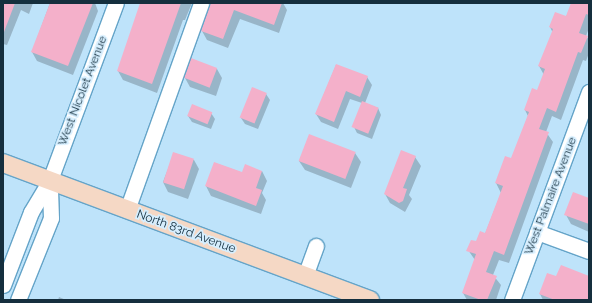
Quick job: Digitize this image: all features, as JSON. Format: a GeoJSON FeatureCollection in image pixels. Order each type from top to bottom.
{"type":"FeatureCollection","features":[{"type":"Feature","properties":{"kind":"main road","name":"North 83rd Avenue"},"geometry":{"type":"LineString","coordinates":[[3,163],[370,300]]}},
{"type":"Feature","properties":{"kind":"street","name":"West Nicolet Avenue"},"geometry":{"type":"LineString","coordinates":[[50,180],[116,3]]}},
{"type":"Feature","properties":{"kind":"street"},"geometry":{"type":"LineString","coordinates":[[127,210],[201,3]]}},
{"type":"Feature","properties":{"kind":"street","name":"West Palmaire Avenue"},"geometry":{"type":"LineString","coordinates":[[512,300],[589,92]]}},
{"type":"Feature","properties":{"kind":"street"},"geometry":{"type":"LineString","coordinates":[[3,285],[31,212],[50,180]]}},
{"type":"Feature","properties":{"kind":"street"},"geometry":{"type":"LineString","coordinates":[[18,300],[50,218],[50,180]]}},
{"type":"Feature","properties":{"kind":"street"},"geometry":{"type":"LineString","coordinates":[[537,232],[589,251]]}},
{"type":"Feature","properties":{"kind":"street"},"geometry":{"type":"LineString","coordinates":[[305,276],[316,246]]}},
{"type":"Feature","properties":{"kind":"building"},"geometry":{"type":"Polygon","coordinates":[[[3,3],[15,3],[4,32],[3,32],[3,3]]]}},
{"type":"Feature","properties":{"kind":"building"},"geometry":{"type":"Polygon","coordinates":[[[50,3],[93,3],[68,66],[31,52],[50,3]]]}},
{"type":"Feature","properties":{"kind":"building"},"geometry":{"type":"Polygon","coordinates":[[[140,3],[181,3],[152,84],[117,71],[140,3]]]}},
{"type":"Feature","properties":{"kind":"building"},"geometry":{"type":"Polygon","coordinates":[[[210,3],[282,3],[274,25],[234,10],[223,39],[201,31],[210,3]]]}},
{"type":"Feature","properties":{"kind":"building"},"geometry":{"type":"Polygon","coordinates":[[[571,3],[589,3],[589,15],[586,14],[579,33],[588,36],[581,53],[578,52],[556,112],[547,108],[539,129],[549,132],[504,255],[494,251],[486,272],[497,276],[487,300],[481,300],[462,293],[476,254],[466,251],[471,240],[476,241],[480,231],[485,233],[503,186],[495,183],[505,156],[511,158],[529,112],[524,110],[532,88],[537,90],[545,69],[538,66],[553,29],[549,27],[555,12],[566,16],[571,3]]]}},
{"type":"Feature","properties":{"kind":"building"},"geometry":{"type":"Polygon","coordinates":[[[191,58],[217,68],[210,88],[183,78],[191,58]]]}},
{"type":"Feature","properties":{"kind":"building"},"geometry":{"type":"Polygon","coordinates":[[[336,64],[368,76],[360,97],[346,91],[334,122],[315,114],[336,64]]]}},
{"type":"Feature","properties":{"kind":"building"},"geometry":{"type":"Polygon","coordinates":[[[252,87],[267,93],[254,124],[240,118],[252,87]]]}},
{"type":"Feature","properties":{"kind":"building"},"geometry":{"type":"Polygon","coordinates":[[[362,101],[379,108],[368,134],[352,127],[362,101]]]}},
{"type":"Feature","properties":{"kind":"building"},"geometry":{"type":"Polygon","coordinates":[[[192,104],[212,112],[208,124],[187,116],[192,104]]]}},
{"type":"Feature","properties":{"kind":"building"},"geometry":{"type":"Polygon","coordinates":[[[309,134],[356,152],[345,179],[299,161],[309,134]]]}},
{"type":"Feature","properties":{"kind":"building"},"geometry":{"type":"Polygon","coordinates":[[[401,150],[416,156],[403,188],[407,189],[403,201],[399,203],[384,194],[401,150]]]}},
{"type":"Feature","properties":{"kind":"building"},"geometry":{"type":"Polygon","coordinates":[[[173,152],[194,159],[184,189],[163,182],[173,152]]]}},
{"type":"Feature","properties":{"kind":"building"},"geometry":{"type":"Polygon","coordinates":[[[214,162],[242,172],[245,164],[262,171],[256,188],[262,190],[256,206],[205,186],[214,162]]]}},
{"type":"Feature","properties":{"kind":"building"},"geometry":{"type":"Polygon","coordinates":[[[573,192],[589,198],[589,224],[564,215],[573,192]]]}},
{"type":"Feature","properties":{"kind":"building"},"geometry":{"type":"Polygon","coordinates":[[[561,265],[589,276],[589,300],[555,300],[539,294],[547,273],[556,276],[561,265]]]}}]}
